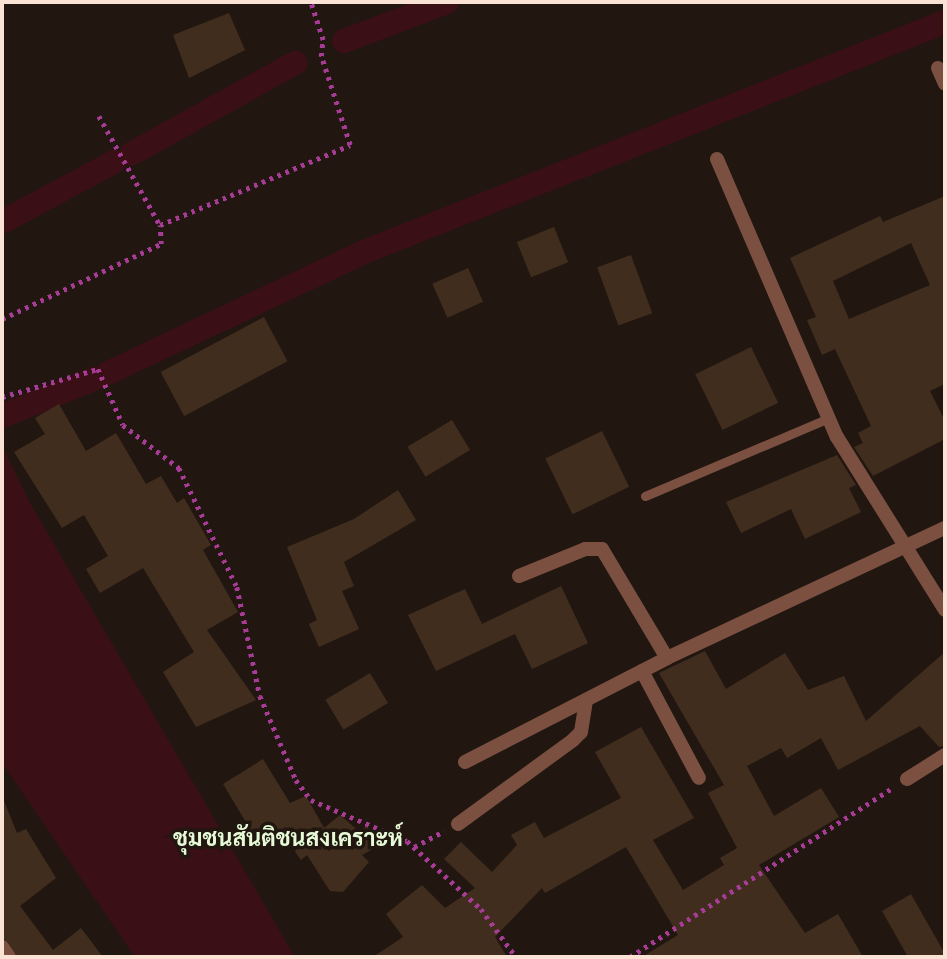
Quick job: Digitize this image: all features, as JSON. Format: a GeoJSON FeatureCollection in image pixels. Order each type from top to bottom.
{"type":"FeatureCollection","features":[{"type":"Feature","properties":{"kind":"street"},"geometry":{"type":"LineString","coordinates":[[938,68],[945,84]]}},
{"type":"Feature","properties":{"kind":"street"},"geometry":{"type":"LineString","coordinates":[[717,159],[829,418],[905,549],[945,610]]}},
{"type":"Feature","properties":{"kind":"street"},"geometry":{"type":"LineString","coordinates":[[466,762],[667,658],[945,528]]}},
{"type":"Feature","properties":{"kind":"street"},"geometry":{"type":"LineString","coordinates":[[519,576],[585,549],[602,549],[667,658]]}},
{"type":"Feature","properties":{"kind":"street"},"geometry":{"type":"LineString","coordinates":[[642,671],[699,778]]}},
{"type":"Feature","properties":{"kind":"street"},"geometry":{"type":"LineString","coordinates":[[458,824],[573,740],[581,732],[586,701]]}},
{"type":"Feature","properties":{"kind":"street"},"geometry":{"type":"LineString","coordinates":[[907,779],[945,755]]}},
{"type":"Feature","properties":{"kind":"street"},"geometry":{"type":"LineString","coordinates":[[2,947],[9,957]]}},
{"type":"Feature","properties":{"kind":"lane"},"geometry":{"type":"LineString","coordinates":[[645,496],[829,418]]}},
{"type":"Feature","properties":{"kind":"path"},"geometry":{"type":"LineString","coordinates":[[160,225],[350,145],[320,56],[323,40],[311,2]]}},
{"type":"Feature","properties":{"kind":"path"},"geometry":{"type":"LineString","coordinates":[[2,319],[161,244],[160,225],[99,116]]}},
{"type":"Feature","properties":{"kind":"path"},"geometry":{"type":"LineString","coordinates":[[2,397],[98,369],[123,425],[179,468],[237,587],[260,696],[296,780],[311,800],[414,847],[481,909],[516,957]]}},
{"type":"Feature","properties":{"kind":"path"},"geometry":{"type":"LineString","coordinates":[[630,957],[907,779]]}},
{"type":"Feature","properties":{"kind":"path"},"geometry":{"type":"LineString","coordinates":[[414,847],[458,824]]}},
{"type":"Feature","properties":{"kind":"shaded area"},"geometry":{"type":"Polygon","coordinates":[[[2,445],[30,503],[295,957],[135,957],[2,763],[2,445]]]}},
{"type":"Feature","properties":{"kind":"building"},"geometry":{"type":"Polygon","coordinates":[[[229,13],[245,50],[189,78],[173,35],[229,13]]]}},
{"type":"Feature","properties":{"kind":"building"},"geometry":{"type":"Polygon","coordinates":[[[945,196],[945,384],[930,391],[945,421],[945,439],[873,476],[854,447],[863,443],[858,433],[871,426],[835,349],[822,355],[807,320],[816,317],[790,258],[880,216],[883,222],[945,196]],[[911,243],[833,281],[849,319],[930,285],[911,243]]]}},
{"type":"Feature","properties":{"kind":"building"},"geometry":{"type":"Polygon","coordinates":[[[554,227],[568,262],[531,277],[517,242],[554,227]]]}},
{"type":"Feature","properties":{"kind":"building"},"geometry":{"type":"Polygon","coordinates":[[[631,255],[652,313],[618,326],[597,267],[631,255]]]}},
{"type":"Feature","properties":{"kind":"building"},"geometry":{"type":"Polygon","coordinates":[[[468,268],[483,302],[447,318],[432,284],[468,268]]]}},
{"type":"Feature","properties":{"kind":"building"},"geometry":{"type":"Polygon","coordinates":[[[264,317],[287,361],[184,416],[161,372],[264,317]]]}},
{"type":"Feature","properties":{"kind":"building"},"geometry":{"type":"Polygon","coordinates":[[[751,347],[778,403],[722,430],[695,374],[751,347]]]}},
{"type":"Feature","properties":{"kind":"building"},"geometry":{"type":"Polygon","coordinates":[[[59,404],[86,451],[116,433],[146,484],[161,476],[177,503],[184,498],[211,545],[203,550],[238,612],[207,630],[256,700],[196,727],[163,672],[194,652],[143,568],[100,593],[86,569],[108,556],[84,515],[62,528],[14,452],[45,434],[35,418],[59,404]]]}},
{"type":"Feature","properties":{"kind":"building"},"geometry":{"type":"Polygon","coordinates":[[[452,420],[470,450],[425,477],[407,447],[452,420]]]}},
{"type":"Feature","properties":{"kind":"building"},"geometry":{"type":"Polygon","coordinates":[[[602,431],[629,487],[573,514],[545,459],[602,431]]]}},
{"type":"Feature","properties":{"kind":"building"},"geometry":{"type":"Polygon","coordinates":[[[837,455],[856,485],[849,488],[861,512],[805,539],[791,509],[741,533],[726,502],[837,455]]]}},
{"type":"Feature","properties":{"kind":"building"},"geometry":{"type":"Polygon","coordinates":[[[398,490],[416,520],[344,562],[354,586],[342,591],[359,629],[319,647],[309,624],[317,620],[287,547],[354,519],[398,490]]]}},
{"type":"Feature","properties":{"kind":"building"},"geometry":{"type":"Polygon","coordinates":[[[561,586],[588,643],[532,669],[515,634],[436,671],[408,615],[465,589],[482,624],[561,586]]]}},
{"type":"Feature","properties":{"kind":"building"},"geometry":{"type":"Polygon","coordinates":[[[705,651],[726,689],[785,653],[808,690],[844,676],[866,721],[945,652],[945,745],[939,747],[920,726],[838,770],[821,738],[787,758],[781,748],[747,766],[774,816],[821,788],[839,817],[759,865],[805,933],[838,914],[863,957],[642,957],[678,935],[626,847],[545,893],[542,888],[495,937],[507,957],[373,957],[403,937],[386,914],[422,885],[445,908],[475,888],[444,859],[461,842],[492,872],[517,845],[511,835],[535,822],[544,838],[621,798],[595,752],[641,727],[694,818],[653,840],[683,890],[724,865],[720,858],[737,848],[708,793],[724,785],[659,673],[705,651]]]}},
{"type":"Feature","properties":{"kind":"building"},"geometry":{"type":"Polygon","coordinates":[[[370,673],[388,703],[343,730],[325,700],[370,673]]]}},
{"type":"Feature","properties":{"kind":"building"},"geometry":{"type":"Polygon","coordinates":[[[263,759],[290,803],[306,796],[324,828],[340,815],[360,832],[366,826],[382,844],[362,855],[369,862],[343,892],[330,891],[307,855],[301,860],[283,835],[253,847],[240,828],[247,824],[223,784],[263,759]]]}},
{"type":"Feature","properties":{"kind":"building"},"geometry":{"type":"Polygon","coordinates":[[[2,796],[17,833],[26,829],[56,878],[20,906],[53,950],[81,928],[103,957],[18,957],[2,937],[2,796]]]}},
{"type":"Feature","properties":{"kind":"building"},"geometry":{"type":"Polygon","coordinates":[[[911,894],[945,957],[908,957],[882,911],[911,894]]]}},
{"type":"Feature","properties":{"kind":"waterway"},"geometry":{"type":"LineString","coordinates":[[344,41],[447,2]]}},
{"type":"Feature","properties":{"kind":"waterway"},"geometry":{"type":"LineString","coordinates":[[108,373],[364,252],[945,22]]}},
{"type":"Feature","properties":{"kind":"waterway"},"geometry":{"type":"LineString","coordinates":[[131,154],[295,63]]}},
{"type":"Feature","properties":{"kind":"waterway"},"geometry":{"type":"LineString","coordinates":[[2,222],[114,162]]}},
{"type":"Feature","properties":{"kind":"waterway"},"geometry":{"type":"LineString","coordinates":[[2,416],[94,379]]}},
{"type":"Feature","properties":{"kind":"district","name":"ชุมชนสันติชนสงเคราะห์"},"geometry":{"type":"Point","coordinates":[288,838]}}]}
